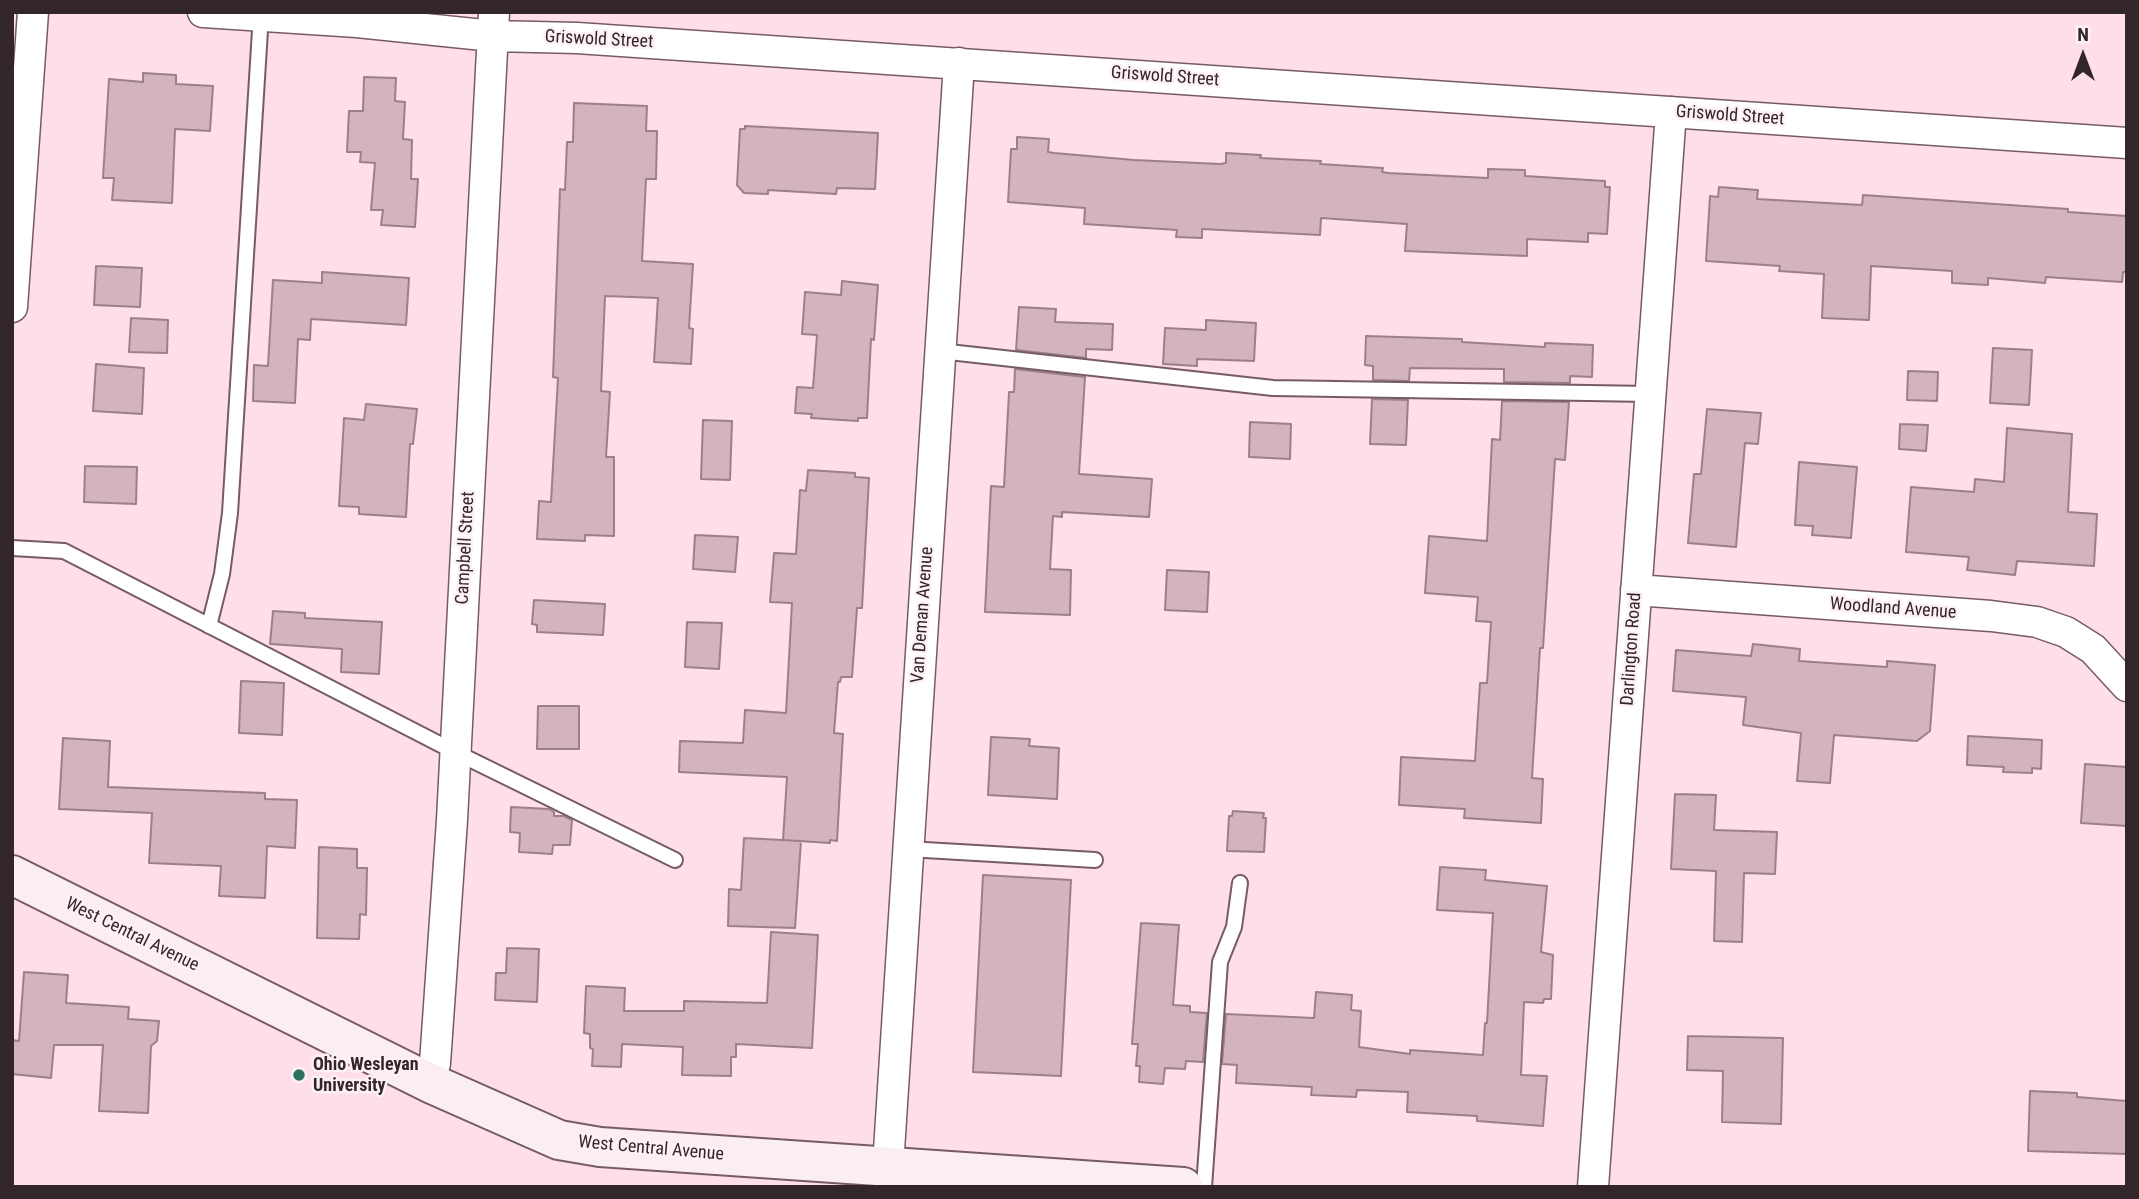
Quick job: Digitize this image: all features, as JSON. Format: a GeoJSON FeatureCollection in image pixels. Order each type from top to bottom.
{"type":"FeatureCollection","features":[{"type":"Feature","properties":{"kind":"main road","name":"West Central Avenue"},"geometry":{"type":"LineString","coordinates":[[12,875],[430,1083],[559,1140],[600,1147],[1183,1187]]}},
{"type":"Feature","properties":{"kind":"street"},"geometry":{"type":"LineString","coordinates":[[12,307],[33,12]]}},
{"type":"Feature","properties":{"kind":"street","name":"Griswold Street"},"geometry":{"type":"LineString","coordinates":[[203,12],[357,22],[494,24],[577,38],[2127,144]]}},
{"type":"Feature","properties":{"kind":"street","name":"Campbell Street"},"geometry":{"type":"LineString","coordinates":[[430,1083],[436,1050],[455,752],[494,24]]}},
{"type":"Feature","properties":{"kind":"street","name":"Van Deman Avenue"},"geometry":{"type":"LineString","coordinates":[[888,1166],[958,63]]}},
{"type":"Feature","properties":{"kind":"street","name":"Darlington Road"},"geometry":{"type":"LineString","coordinates":[[1593,1187],[1671,112]]}},
{"type":"Feature","properties":{"kind":"street","name":"Woodland Avenue"},"geometry":{"type":"LineString","coordinates":[[1636,590],[1991,616],[2037,622],[2066,632],[2093,649],[2127,685]]}},
{"type":"Feature","properties":{"kind":"lane"},"geometry":{"type":"LineString","coordinates":[[209,626],[222,574],[230,513],[262,14]]}},
{"type":"Feature","properties":{"kind":"lane"},"geometry":{"type":"LineString","coordinates":[[940,351],[1273,388],[1651,394]]}},
{"type":"Feature","properties":{"kind":"lane"},"geometry":{"type":"LineString","coordinates":[[12,548],[64,551],[455,752],[676,859]]}},
{"type":"Feature","properties":{"kind":"lane"},"geometry":{"type":"LineString","coordinates":[[908,849],[1095,859]]}},
{"type":"Feature","properties":{"kind":"lane"},"geometry":{"type":"LineString","coordinates":[[1204,1187],[1220,962],[1234,928],[1240,883]]}},
{"type":"Feature","properties":{"kind":"building"},"geometry":{"type":"Polygon","coordinates":[[[143,73],[176,75],[176,84],[213,86],[210,131],[175,129],[172,203],[112,200],[114,178],[103,178],[109,79],[143,82],[143,73]]]}},
{"type":"Feature","properties":{"kind":"building"},"geometry":{"type":"Polygon","coordinates":[[[364,77],[396,78],[395,101],[405,102],[403,139],[412,140],[411,179],[418,179],[415,227],[381,225],[383,210],[371,210],[375,163],[360,162],[361,152],[347,152],[349,111],[363,111],[364,77]]]}},
{"type":"Feature","properties":{"kind":"building"},"geometry":{"type":"Polygon","coordinates":[[[574,103],[647,106],[646,131],[657,131],[656,179],[646,179],[642,261],[693,264],[689,328],[693,329],[691,364],[654,362],[658,298],[605,296],[601,391],[610,392],[606,457],[614,457],[614,536],[585,535],[585,541],[537,539],[539,501],[551,502],[558,378],[553,377],[560,189],[565,190],[567,142],[573,142],[574,103]]]}},
{"type":"Feature","properties":{"kind":"building"},"geometry":{"type":"Polygon","coordinates":[[[745,126],[878,133],[875,189],[837,188],[836,194],[768,190],[768,194],[744,193],[737,185],[740,129],[745,129],[745,126]]]}},
{"type":"Feature","properties":{"kind":"building"},"geometry":{"type":"Polygon","coordinates":[[[1017,137],[1049,139],[1048,152],[1134,160],[1220,164],[1226,163],[1226,153],[1383,168],[1382,172],[1388,173],[1488,178],[1488,169],[1525,170],[1525,176],[1605,181],[1605,187],[1610,187],[1607,234],[1588,233],[1588,242],[1527,239],[1527,256],[1405,251],[1407,224],[1321,218],[1320,235],[1202,229],[1202,238],[1176,237],[1177,230],[1084,224],[1085,208],[1008,202],[1011,149],[1017,149],[1017,137]]]}},
{"type":"Feature","properties":{"kind":"building"},"geometry":{"type":"Polygon","coordinates":[[[1719,187],[1758,190],[1757,199],[1862,205],[1863,195],[2068,209],[2068,212],[2127,216],[2127,272],[2123,272],[2122,282],[2046,277],[2045,283],[1988,278],[1988,285],[1952,283],[1952,271],[1871,266],[1869,320],[1822,318],[1824,274],[1779,271],[1780,266],[1706,261],[1710,196],[1718,197],[1719,187]]]}},
{"type":"Feature","properties":{"kind":"building"},"geometry":{"type":"Polygon","coordinates":[[[96,266],[142,268],[140,307],[94,305],[96,266]]]}},
{"type":"Feature","properties":{"kind":"building"},"geometry":{"type":"Polygon","coordinates":[[[322,272],[409,278],[406,325],[311,319],[310,340],[298,339],[295,403],[253,401],[254,365],[268,366],[273,280],[322,283],[322,272]]]}},
{"type":"Feature","properties":{"kind":"building"},"geometry":{"type":"Polygon","coordinates":[[[842,281],[878,285],[874,340],[871,339],[867,418],[858,418],[858,421],[811,418],[812,414],[795,413],[797,387],[813,388],[817,335],[802,334],[805,292],[841,295],[842,281]]]}},
{"type":"Feature","properties":{"kind":"building"},"geometry":{"type":"Polygon","coordinates":[[[1019,307],[1056,309],[1055,322],[1113,324],[1112,350],[1086,349],[1086,358],[1016,350],[1019,307]]]}},
{"type":"Feature","properties":{"kind":"building"},"geometry":{"type":"Polygon","coordinates":[[[131,318],[168,320],[167,353],[129,352],[131,318]]]}},
{"type":"Feature","properties":{"kind":"building"},"geometry":{"type":"Polygon","coordinates":[[[1206,320],[1256,323],[1254,361],[1197,359],[1197,366],[1163,364],[1165,328],[1206,330],[1206,320]]]}},
{"type":"Feature","properties":{"kind":"building"},"geometry":{"type":"Polygon","coordinates":[[[1366,336],[1462,339],[1462,342],[1545,347],[1545,343],[1593,345],[1592,377],[1570,376],[1570,383],[1504,382],[1504,369],[1410,368],[1409,381],[1373,380],[1373,366],[1365,365],[1366,336]]]}},
{"type":"Feature","properties":{"kind":"building"},"geometry":{"type":"Polygon","coordinates":[[[1993,348],[2032,350],[2029,405],[1990,403],[1993,348]]]}},
{"type":"Feature","properties":{"kind":"building"},"geometry":{"type":"Polygon","coordinates":[[[96,364],[144,368],[142,414],[93,411],[96,364]]]}},
{"type":"Feature","properties":{"kind":"building"},"geometry":{"type":"Polygon","coordinates":[[[1015,369],[1085,377],[1079,474],[1152,479],[1149,517],[1062,512],[1062,517],[1053,516],[1050,569],[1071,570],[1070,615],[985,612],[991,486],[1004,487],[1009,392],[1014,392],[1015,369]]]}},
{"type":"Feature","properties":{"kind":"building"},"geometry":{"type":"Polygon","coordinates":[[[1908,371],[1938,372],[1937,401],[1907,400],[1908,371]]]}},
{"type":"Feature","properties":{"kind":"building"},"geometry":{"type":"Polygon","coordinates":[[[1372,399],[1408,400],[1406,445],[1370,444],[1372,399]]]}},
{"type":"Feature","properties":{"kind":"building"},"geometry":{"type":"Polygon","coordinates":[[[1502,401],[1569,402],[1565,460],[1555,459],[1543,648],[1540,648],[1532,778],[1543,779],[1541,823],[1464,818],[1465,809],[1399,805],[1401,757],[1475,761],[1480,683],[1487,683],[1491,622],[1476,621],[1478,597],[1425,593],[1429,536],[1487,541],[1492,439],[1500,440],[1502,401]]]}},
{"type":"Feature","properties":{"kind":"building"},"geometry":{"type":"Polygon","coordinates":[[[366,404],[417,409],[413,444],[410,444],[406,517],[359,514],[359,507],[339,506],[344,418],[364,420],[366,404]]]}},
{"type":"Feature","properties":{"kind":"building"},"geometry":{"type":"Polygon","coordinates":[[[1707,409],[1761,413],[1758,444],[1745,443],[1736,547],[1688,543],[1694,474],[1701,474],[1707,409]]]}},
{"type":"Feature","properties":{"kind":"building"},"geometry":{"type":"Polygon","coordinates":[[[703,420],[732,421],[730,480],[701,479],[703,420]]]}},
{"type":"Feature","properties":{"kind":"building"},"geometry":{"type":"Polygon","coordinates":[[[1250,422],[1291,424],[1290,459],[1249,457],[1250,422]]]}},
{"type":"Feature","properties":{"kind":"building"},"geometry":{"type":"Polygon","coordinates":[[[1900,424],[1928,425],[1926,451],[1899,449],[1900,424]]]}},
{"type":"Feature","properties":{"kind":"building"},"geometry":{"type":"Polygon","coordinates":[[[2007,428],[2072,434],[2068,512],[2097,514],[2094,566],[2017,561],[2015,575],[1967,570],[1969,557],[1906,552],[1911,487],[1974,492],[1975,479],[2004,482],[2007,428]]]}},
{"type":"Feature","properties":{"kind":"building"},"geometry":{"type":"Polygon","coordinates":[[[1799,462],[1857,467],[1851,538],[1812,535],[1813,526],[1795,525],[1799,462]]]}},
{"type":"Feature","properties":{"kind":"building"},"geometry":{"type":"Polygon","coordinates":[[[85,466],[137,467],[136,504],[84,502],[85,466]]]}},
{"type":"Feature","properties":{"kind":"building"},"geometry":{"type":"Polygon","coordinates":[[[808,470],[855,473],[855,477],[869,478],[862,608],[857,608],[852,677],[841,677],[838,682],[834,733],[843,734],[837,841],[830,840],[830,843],[783,840],[787,777],[679,772],[680,741],[743,743],[745,710],[786,713],[792,603],[770,602],[774,553],[796,554],[800,490],[806,491],[808,470]]]}},
{"type":"Feature","properties":{"kind":"building"},"geometry":{"type":"Polygon","coordinates":[[[695,535],[738,537],[735,572],[693,569],[695,535]]]}},
{"type":"Feature","properties":{"kind":"building"},"geometry":{"type":"Polygon","coordinates":[[[1167,570],[1209,572],[1207,612],[1165,610],[1167,570]]]}},
{"type":"Feature","properties":{"kind":"building"},"geometry":{"type":"Polygon","coordinates":[[[534,600],[605,604],[603,635],[537,632],[537,625],[532,624],[534,600]]]}},
{"type":"Feature","properties":{"kind":"building"},"geometry":{"type":"Polygon","coordinates":[[[273,611],[305,613],[305,618],[382,622],[379,674],[341,672],[342,649],[270,644],[273,611]]]}},
{"type":"Feature","properties":{"kind":"building"},"geometry":{"type":"Polygon","coordinates":[[[687,622],[722,623],[719,669],[685,667],[687,622]]]}},
{"type":"Feature","properties":{"kind":"building"},"geometry":{"type":"Polygon","coordinates":[[[1753,644],[1800,649],[1799,661],[1887,667],[1887,661],[1935,665],[1930,731],[1917,741],[1834,735],[1830,783],[1797,781],[1801,733],[1743,725],[1746,697],[1673,691],[1676,650],[1751,656],[1753,644]]]}},
{"type":"Feature","properties":{"kind":"building"},"geometry":{"type":"Polygon","coordinates":[[[241,681],[284,683],[282,735],[239,733],[241,681]]]}},
{"type":"Feature","properties":{"kind":"building"},"geometry":{"type":"Polygon","coordinates":[[[538,706],[579,706],[579,749],[537,749],[538,706]]]}},
{"type":"Feature","properties":{"kind":"building"},"geometry":{"type":"Polygon","coordinates":[[[1968,736],[2042,740],[2041,769],[2032,768],[2032,773],[2003,772],[2004,767],[1967,765],[1968,736]]]}},
{"type":"Feature","properties":{"kind":"building"},"geometry":{"type":"Polygon","coordinates":[[[991,737],[1030,739],[1029,746],[1059,748],[1057,799],[988,795],[991,737]]]}},
{"type":"Feature","properties":{"kind":"building"},"geometry":{"type":"Polygon","coordinates":[[[63,738],[110,741],[108,787],[265,793],[265,799],[297,800],[295,848],[267,846],[265,898],[219,896],[221,866],[149,863],[152,813],[59,809],[63,738]]]}},
{"type":"Feature","properties":{"kind":"building"},"geometry":{"type":"Polygon","coordinates":[[[2085,764],[2127,767],[2127,826],[2081,823],[2085,764]]]}},
{"type":"Feature","properties":{"kind":"building"},"geometry":{"type":"Polygon","coordinates":[[[1675,794],[1716,795],[1714,830],[1777,832],[1775,874],[1744,873],[1742,942],[1714,941],[1716,871],[1671,869],[1675,794]]]}},
{"type":"Feature","properties":{"kind":"building"},"geometry":{"type":"Polygon","coordinates":[[[511,807],[549,809],[554,812],[554,816],[564,816],[572,820],[570,845],[553,845],[552,854],[519,852],[520,833],[510,832],[511,807]]]}},
{"type":"Feature","properties":{"kind":"building"},"geometry":{"type":"Polygon","coordinates":[[[1233,811],[1264,813],[1264,852],[1227,851],[1229,816],[1232,816],[1233,811]]]}},
{"type":"Feature","properties":{"kind":"building"},"geometry":{"type":"Polygon","coordinates":[[[744,838],[801,841],[795,928],[728,926],[729,889],[741,890],[744,838]]]}},
{"type":"Feature","properties":{"kind":"building"},"geometry":{"type":"Polygon","coordinates":[[[319,847],[357,849],[357,868],[367,868],[366,915],[360,914],[359,939],[317,938],[319,847]]]}},
{"type":"Feature","properties":{"kind":"building"},"geometry":{"type":"Polygon","coordinates":[[[1440,867],[1486,870],[1485,880],[1547,886],[1541,952],[1553,955],[1551,999],[1544,999],[1543,1003],[1524,1002],[1521,1075],[1547,1076],[1543,1126],[1477,1121],[1477,1116],[1407,1112],[1408,1092],[1357,1090],[1356,1097],[1311,1095],[1312,1087],[1236,1083],[1237,1065],[1222,1064],[1226,1014],[1314,1018],[1316,992],[1352,995],[1351,1010],[1361,1011],[1359,1047],[1410,1054],[1410,1050],[1483,1055],[1493,913],[1437,910],[1440,867]]]}},
{"type":"Feature","properties":{"kind":"building"},"geometry":{"type":"Polygon","coordinates":[[[983,875],[1071,880],[1061,1076],[973,1072],[983,875]]]}},
{"type":"Feature","properties":{"kind":"building"},"geometry":{"type":"Polygon","coordinates":[[[1141,923],[1179,925],[1173,1005],[1190,1006],[1190,1012],[1207,1013],[1203,1062],[1186,1061],[1185,1069],[1165,1068],[1163,1084],[1139,1082],[1140,1066],[1136,1066],[1138,1044],[1132,1044],[1141,923]]]}},
{"type":"Feature","properties":{"kind":"building"},"geometry":{"type":"Polygon","coordinates":[[[771,932],[818,935],[812,1048],[736,1044],[736,1057],[731,1057],[731,1076],[682,1075],[683,1047],[622,1044],[621,1067],[592,1066],[590,1034],[584,1033],[586,986],[625,988],[624,1011],[684,1011],[684,1001],[767,1003],[771,932]]]}},
{"type":"Feature","properties":{"kind":"building"},"geometry":{"type":"Polygon","coordinates":[[[507,948],[539,949],[537,1002],[495,1000],[496,973],[506,973],[507,948]]]}},
{"type":"Feature","properties":{"kind":"building"},"geometry":{"type":"Polygon","coordinates":[[[24,972],[68,975],[66,1003],[129,1007],[128,1019],[159,1021],[157,1041],[151,1046],[148,1113],[99,1111],[103,1045],[54,1045],[51,1078],[12,1074],[12,1040],[19,1041],[24,972]]]}},
{"type":"Feature","properties":{"kind":"building"},"geometry":{"type":"Polygon","coordinates":[[[1688,1036],[1783,1038],[1781,1124],[1722,1122],[1723,1071],[1687,1070],[1688,1036]]]}},
{"type":"Feature","properties":{"kind":"building"},"geometry":{"type":"Polygon","coordinates":[[[2030,1091],[2077,1093],[2077,1097],[2127,1101],[2127,1154],[2028,1151],[2030,1091]]]}},
{"type":"Feature","properties":{"kind":"place","name":"Ohio Wesleyan University"},"geometry":{"type":"Point","coordinates":[299,1075]}}]}
